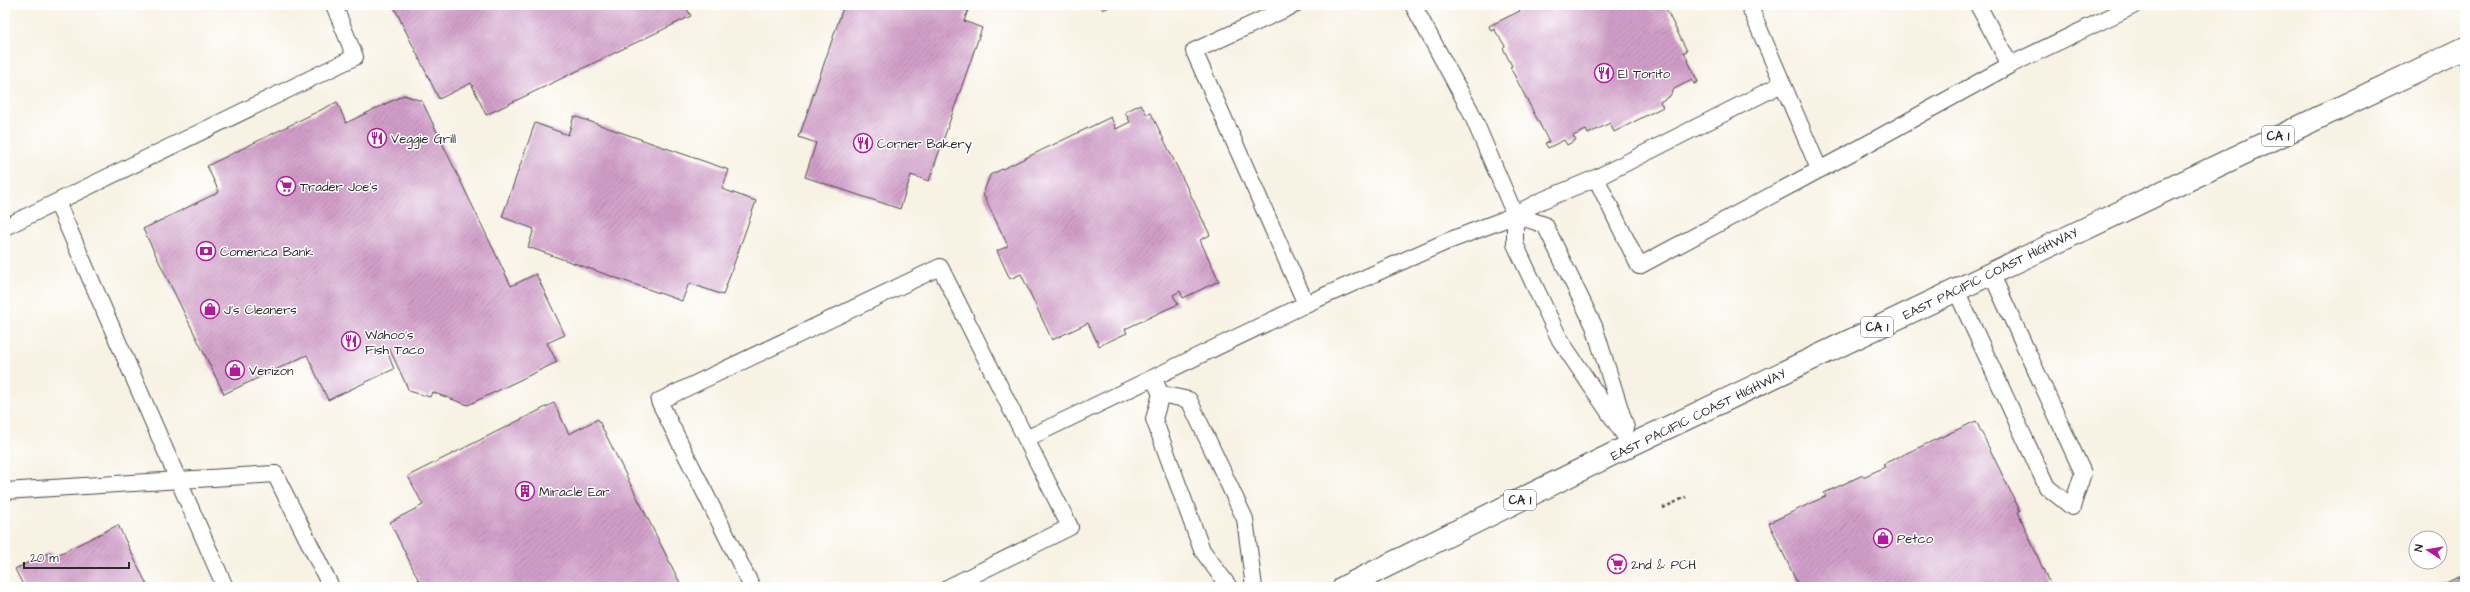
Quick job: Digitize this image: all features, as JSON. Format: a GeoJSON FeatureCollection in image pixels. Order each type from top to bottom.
{"type":"FeatureCollection","features":[{"type":"Feature","properties":{"kind":"highway","name":"EAST PACIFIC COAST HIGHWAY"},"geometry":{"type":"LineString","coordinates":[[1344,587],[1631,445],[1991,272],[2465,48]]}},
{"type":"Feature","properties":{"kind":"lane"},"geometry":{"type":"LineString","coordinates":[[5,227],[355,57],[334,5]]}},
{"type":"Feature","properties":{"kind":"lane"},"geometry":{"type":"LineString","coordinates":[[1294,5],[1194,51],[1306,304]]}},
{"type":"Feature","properties":{"kind":"lane"},"geometry":{"type":"LineString","coordinates":[[1413,5],[1470,110],[1515,214],[1515,244],[1560,340],[1631,445]]}},
{"type":"Feature","properties":{"kind":"lane"},"geometry":{"type":"LineString","coordinates":[[1749,5],[1819,169]]}},
{"type":"Feature","properties":{"kind":"lane"},"geometry":{"type":"LineString","coordinates":[[1978,5],[2010,65]]}},
{"type":"Feature","properties":{"kind":"lane"},"geometry":{"type":"LineString","coordinates":[[1596,178],[1639,266],[2010,65],[2135,5]]}},
{"type":"Feature","properties":{"kind":"lane"},"geometry":{"type":"LineString","coordinates":[[1026,439],[1154,379],[1234,337],[1306,304],[1596,178],[1782,84]]}},
{"type":"Feature","properties":{"kind":"lane"},"geometry":{"type":"LineString","coordinates":[[58,202],[225,587]]}},
{"type":"Feature","properties":{"kind":"lane"},"geometry":{"type":"LineString","coordinates":[[1515,214],[1545,225],[1594,326],[1631,445]]}},
{"type":"Feature","properties":{"kind":"lane"},"geometry":{"type":"LineString","coordinates":[[752,587],[659,401],[940,268],[1070,527],[949,587]]}},
{"type":"Feature","properties":{"kind":"lane"},"geometry":{"type":"LineString","coordinates":[[1956,290],[2047,487],[2072,507],[2082,473],[1991,272]]}},
{"type":"Feature","properties":{"kind":"lane"},"geometry":{"type":"LineString","coordinates":[[1154,379],[1160,394],[1154,419],[1202,550],[1229,587]]}},
{"type":"Feature","properties":{"kind":"lane"},"geometry":{"type":"LineString","coordinates":[[1160,394],[1189,400],[1245,519],[1254,587]]}},
{"type":"Feature","properties":{"kind":"lane"},"geometry":{"type":"LineString","coordinates":[[5,491],[275,474],[330,587]]}},
{"type":"Feature","properties":{"kind":"path"},"geometry":{"type":"LineString","coordinates":[[1663,508],[1686,497]]}},
{"type":"Feature","properties":{"kind":"building"},"geometry":{"type":"Polygon","coordinates":[[[393,5],[685,5],[691,16],[486,115],[471,83],[439,99],[393,5]]]}},
{"type":"Feature","properties":{"kind":"building"},"geometry":{"type":"Polygon","coordinates":[[[844,5],[970,5],[964,21],[982,28],[929,181],[911,175],[900,209],[805,177],[816,143],[799,137],[844,5]]]}},
{"type":"Feature","properties":{"kind":"building"},"geometry":{"type":"Polygon","coordinates":[[[1101,5],[1113,5],[1103,10],[1101,5]]]}},
{"type":"Feature","properties":{"kind":"building","name":"El Torito"},"geometry":{"type":"Polygon","coordinates":[[[1517,5],[1664,5],[1687,51],[1684,52],[1698,82],[1694,84],[1692,80],[1674,89],[1670,96],[1660,102],[1663,107],[1614,132],[1610,123],[1588,134],[1586,130],[1573,136],[1576,140],[1567,145],[1564,140],[1548,148],[1545,143],[1549,142],[1510,67],[1512,66],[1503,48],[1505,46],[1494,29],[1491,31],[1489,26],[1520,11],[1517,5]]]}},
{"type":"Feature","properties":{"kind":"building"},"geometry":{"type":"Polygon","coordinates":[[[404,95],[422,101],[511,286],[536,274],[565,335],[547,343],[557,362],[468,405],[432,392],[430,397],[409,391],[390,350],[386,349],[394,369],[328,400],[307,355],[224,394],[143,229],[219,192],[207,166],[337,102],[346,123],[404,95]]]}},
{"type":"Feature","properties":{"kind":"building"},"geometry":{"type":"Polygon","coordinates":[[[1141,104],[1147,115],[1151,113],[1210,235],[1200,240],[1219,281],[1183,298],[1180,291],[1173,295],[1178,304],[1125,329],[1127,333],[1099,346],[1088,323],[1052,340],[1021,274],[1010,279],[997,251],[1008,246],[983,194],[990,175],[1111,117],[1116,129],[1130,122],[1125,112],[1141,104]]]}},
{"type":"Feature","properties":{"kind":"building"},"geometry":{"type":"Polygon","coordinates":[[[574,116],[729,170],[722,189],[756,201],[723,295],[689,283],[682,301],[528,247],[534,229],[502,217],[535,123],[568,135],[574,116]]]}},
{"type":"Feature","properties":{"kind":"building","name":"Miracle Ear"},"geometry":{"type":"Polygon","coordinates":[[[554,403],[569,434],[598,419],[682,587],[422,587],[390,522],[423,505],[408,476],[554,403]]]}},
{"type":"Feature","properties":{"kind":"building"},"geometry":{"type":"Polygon","coordinates":[[[1976,421],[2020,511],[2018,512],[2051,587],[1799,587],[1769,523],[1826,496],[1824,493],[1863,475],[1863,477],[1885,467],[1883,464],[1976,421]]]}},
{"type":"Feature","properties":{"kind":"building"},"geometry":{"type":"Polygon","coordinates":[[[118,525],[148,587],[24,587],[15,569],[50,552],[53,557],[118,525]]]}},
{"type":"Feature","properties":{"kind":"building"},"geometry":{"type":"Polygon","coordinates":[[[2464,574],[2465,587],[2438,587],[2464,574]]]}},
{"type":"Feature","properties":{"kind":"place","name":"El Torito"},"geometry":{"type":"Point","coordinates":[1604,73]}},
{"type":"Feature","properties":{"kind":"place","name":"Veggie Grill"},"geometry":{"type":"Point","coordinates":[377,138]}},
{"type":"Feature","properties":{"kind":"place","name":"Corner Bakery"},"geometry":{"type":"Point","coordinates":[863,143]}},
{"type":"Feature","properties":{"kind":"place","name":"Trader Joe's"},"geometry":{"type":"Point","coordinates":[286,186]}},
{"type":"Feature","properties":{"kind":"place","name":"Comerica Bank"},"geometry":{"type":"Point","coordinates":[206,251]}},
{"type":"Feature","properties":{"kind":"place","name":"J's Cleaners"},"geometry":{"type":"Point","coordinates":[210,309]}},
{"type":"Feature","properties":{"kind":"place","name":"Wahoo's Fish Taco"},"geometry":{"type":"Point","coordinates":[351,341]}},
{"type":"Feature","properties":{"kind":"place","name":"Verizon"},"geometry":{"type":"Point","coordinates":[235,370]}},
{"type":"Feature","properties":{"kind":"place","name":"Miracle Ear"},"geometry":{"type":"Point","coordinates":[525,491]}},
{"type":"Feature","properties":{"kind":"place","name":"Petco"},"geometry":{"type":"Point","coordinates":[1883,538]}},
{"type":"Feature","properties":{"kind":"place","name":"2nd & PCH"},"geometry":{"type":"Point","coordinates":[1617,564]}}]}
